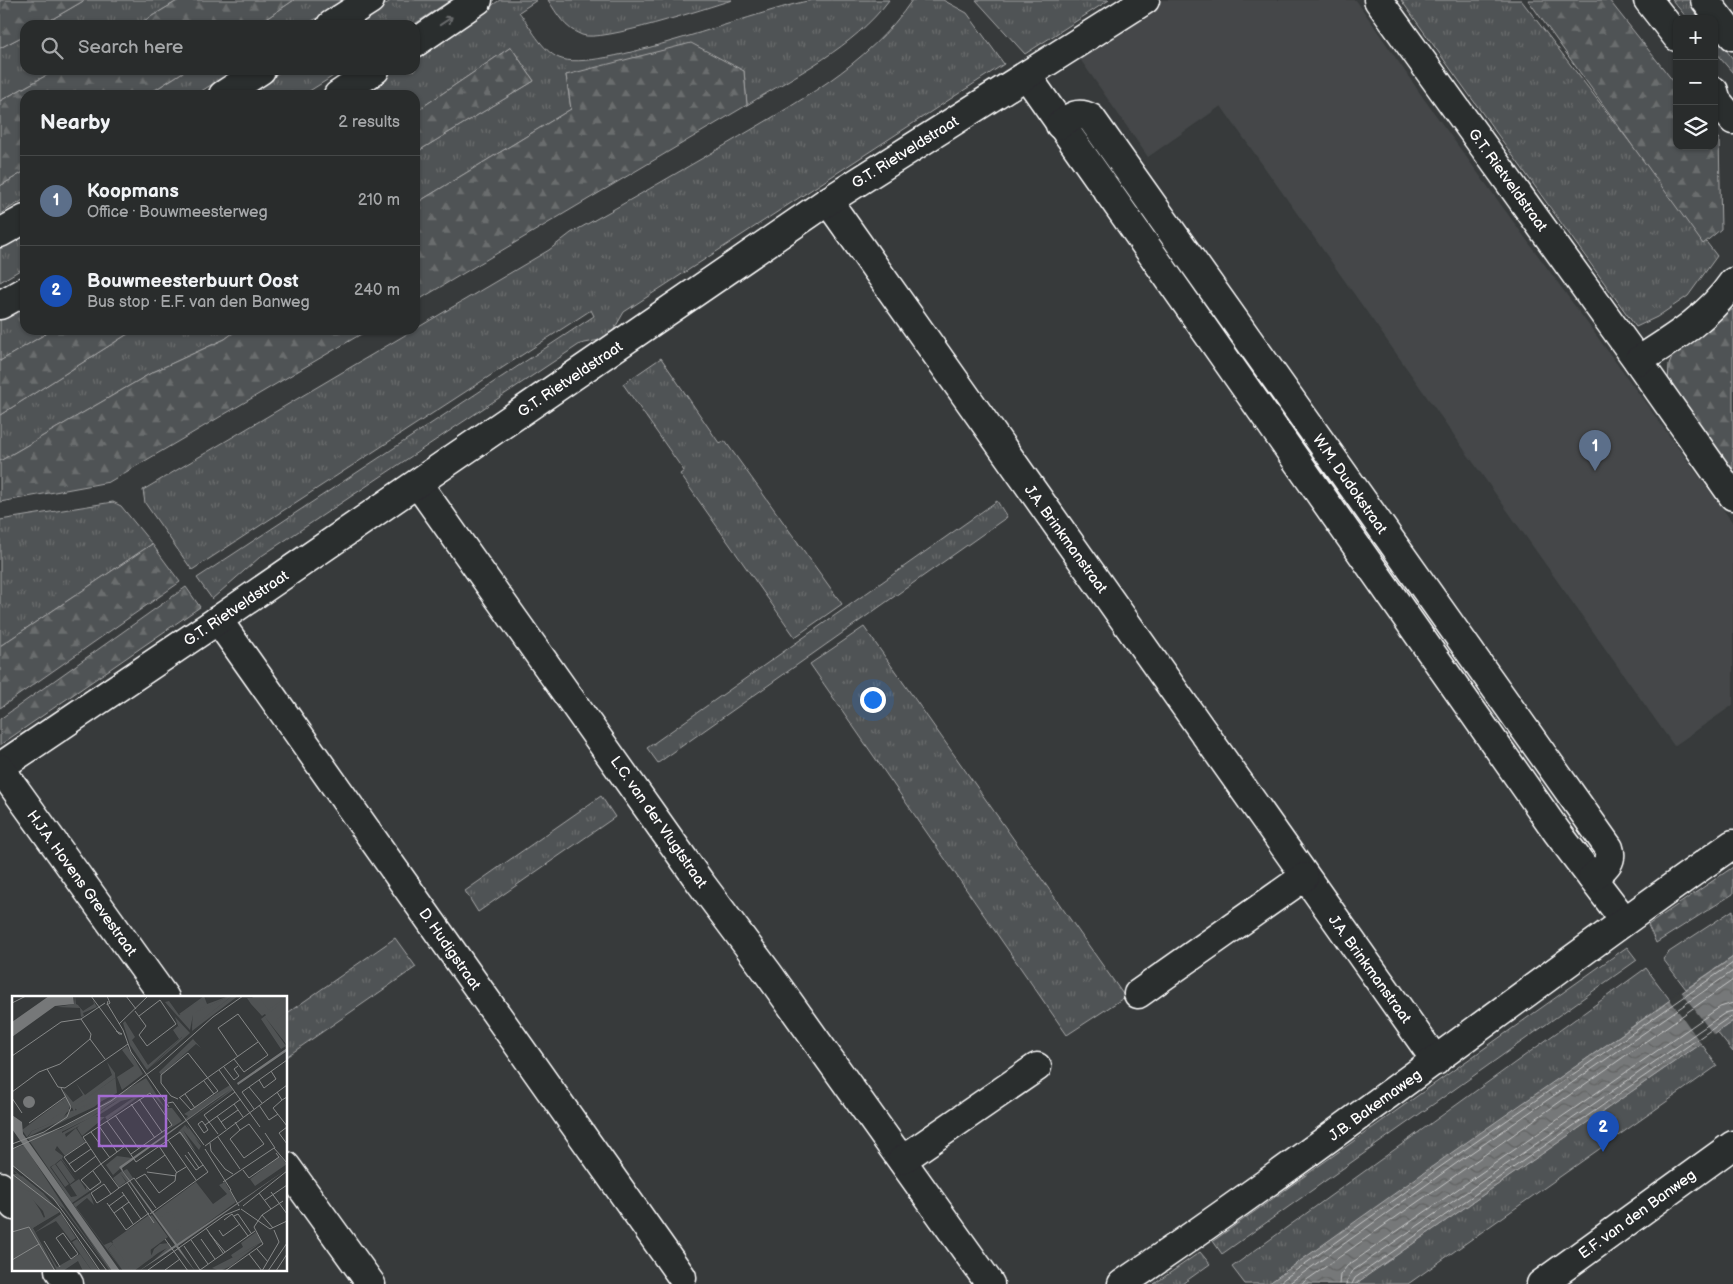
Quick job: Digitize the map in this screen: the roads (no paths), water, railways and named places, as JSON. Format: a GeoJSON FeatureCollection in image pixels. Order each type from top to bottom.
{"type":"FeatureCollection","features":[{"type":"Feature","properties":{"kind":"main road"},"geometry":{"type":"LineString","coordinates":[[339,20],[370,0]]}},
{"type":"Feature","properties":{"kind":"main road"},"geometry":{"type":"LineString","coordinates":[[420,40],[478,0]]}},
{"type":"Feature","properties":{"kind":"main road","name":"G.T. Rietveldstraat"},"geometry":{"type":"LineString","coordinates":[[0,767],[418,484],[828,201],[1146,0]]}},
{"type":"Feature","properties":{"kind":"main road","name":"G.T. Rietveldstraat"},"geometry":{"type":"LineString","coordinates":[[1378,0],[1733,496]]}},
{"type":"Feature","properties":{"kind":"main road"},"geometry":{"type":"LineString","coordinates":[[1648,0],[1673,32]]}},
{"type":"Feature","properties":{"kind":"main road"},"geometry":{"type":"LineString","coordinates":[[1705,0],[1733,36]]}},
{"type":"Feature","properties":{"kind":"main road"},"geometry":{"type":"LineString","coordinates":[[231,90],[253,75]]}},
{"type":"Feature","properties":{"kind":"main road"},"geometry":{"type":"LineString","coordinates":[[345,90],[368,75]]}},
{"type":"Feature","properties":{"kind":"main road","name":"W.M. Dudokstraat"},"geometry":{"type":"LineString","coordinates":[[1027,76],[1550,822],[1624,920]]}},
{"type":"Feature","properties":{"kind":"main road"},"geometry":{"type":"LineString","coordinates":[[1718,87],[1733,100]]}},
{"type":"Feature","properties":{"kind":"main road"},"geometry":{"type":"LineString","coordinates":[[1718,101],[1733,120]]}},
{"type":"Feature","properties":{"kind":"main road","name":"J.A. Brinkmanstraat"},"geometry":{"type":"LineString","coordinates":[[828,201],[1436,1061]]}},
{"type":"Feature","properties":{"kind":"main road"},"geometry":{"type":"LineString","coordinates":[[0,233],[20,222]]}},
{"type":"Feature","properties":{"kind":"main road"},"geometry":{"type":"LineString","coordinates":[[1638,361],[1684,332],[1728,293]]}},
{"type":"Feature","properties":{"kind":"main road"},"geometry":{"type":"LineString","coordinates":[[0,305],[20,294]]}},
{"type":"Feature","properties":{"kind":"main road","name":"L.C. van der Vlugtstraat"},"geometry":{"type":"LineString","coordinates":[[418,484],[700,882],[990,1284]]}},
{"type":"Feature","properties":{"kind":"main road","name":"D. Hudigstraat"},"geometry":{"type":"LineString","coordinates":[[218,620],[681,1282]]}},
{"type":"Feature","properties":{"kind":"main road","name":"H.J.A. Hovens Grevestraat"},"geometry":{"type":"LineString","coordinates":[[0,767],[164,996]]}},
{"type":"Feature","properties":{"kind":"main road","name":"J.B. Bakemaweg"},"geometry":{"type":"LineString","coordinates":[[1122,1284],[1205,1227],[1436,1061],[1624,920],[1733,844]]}},
{"type":"Feature","properties":{"kind":"main road"},"geometry":{"type":"LineString","coordinates":[[1138,994],[1304,876]]}},
{"type":"Feature","properties":{"kind":"main road"},"geometry":{"type":"LineString","coordinates":[[902,1160],[1037,1067]]}},
{"type":"Feature","properties":{"kind":"main road","name":"E.F. van den Banweg"},"geometry":{"type":"LineString","coordinates":[[1546,1283],[1733,1145]]}},
{"type":"Feature","properties":{"kind":"main road"},"geometry":{"type":"LineString","coordinates":[[288,1169],[371,1284]]}},
{"type":"Feature","properties":{"kind":"main road"},"geometry":{"type":"LineString","coordinates":[[0,1186],[12,1203]]}},
{"type":"Feature","properties":{"kind":"main road"},"geometry":{"type":"LineString","coordinates":[[60,1272],[69,1284]]}},
{"type":"Feature","properties":{"kind":"water"},"geometry":{"type":"Polygon","coordinates":[[[1733,957],[1733,1021],[1355,1284],[1268,1284],[1454,1151],[1733,957]]]}},
{"type":"Feature","properties":{"kind":"place","name":"Koopmans"},"geometry":{"type":"Point","coordinates":[1595,471]}},
{"type":"Feature","properties":{"kind":"place","name":"Bouwmeesterbuurt Oost"},"geometry":{"type":"Point","coordinates":[1603,1152]}}]}
